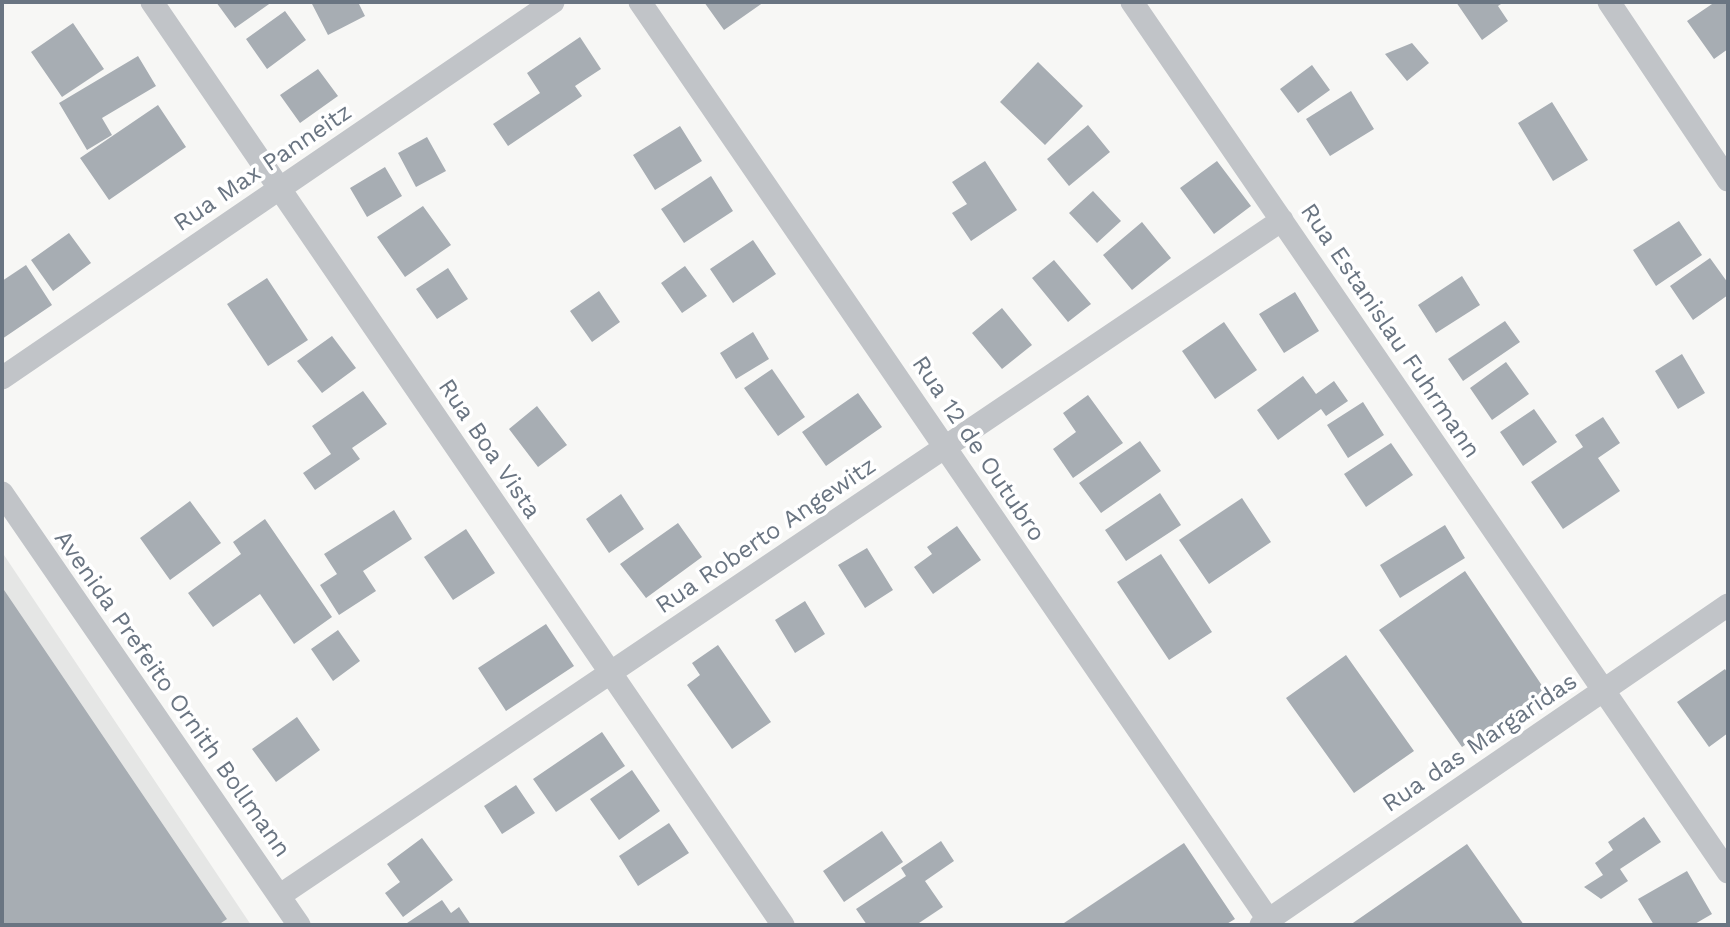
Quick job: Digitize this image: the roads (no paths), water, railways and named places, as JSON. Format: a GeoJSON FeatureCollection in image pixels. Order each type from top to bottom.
{"type":"FeatureCollection","features":[{"type":"Feature","properties":{"kind":"street","name":"Rua Boa Vista"},"geometry":{"type":"LineString","coordinates":[[152,2],[783,925]]}},
{"type":"Feature","properties":{"kind":"street","name":"Rua Max Panneitz"},"geometry":{"type":"LineString","coordinates":[[2,378],[553,2]]}},
{"type":"Feature","properties":{"kind":"street","name":"Rua 12 de Outubro"},"geometry":{"type":"LineString","coordinates":[[640,2],[1267,924]]}},
{"type":"Feature","properties":{"kind":"street","name":"Rua Estanislau Fuhrmann"},"geometry":{"type":"LineString","coordinates":[[1132,2],[1728,872]]}},
{"type":"Feature","properties":{"kind":"street"},"geometry":{"type":"LineString","coordinates":[[1609,2],[1728,180]]}},
{"type":"Feature","properties":{"kind":"street","name":"Rua Roberto Angewitz"},"geometry":{"type":"LineString","coordinates":[[279,896],[1282,220]]}},
{"type":"Feature","properties":{"kind":"street","name":"Avenida Prefeito Ornith Bollmann"},"geometry":{"type":"LineString","coordinates":[[2,493],[299,925]]}},
{"type":"Feature","properties":{"kind":"street","name":"Rua das Margaridas"},"geometry":{"type":"LineString","coordinates":[[1267,924],[1728,605]]}}]}
